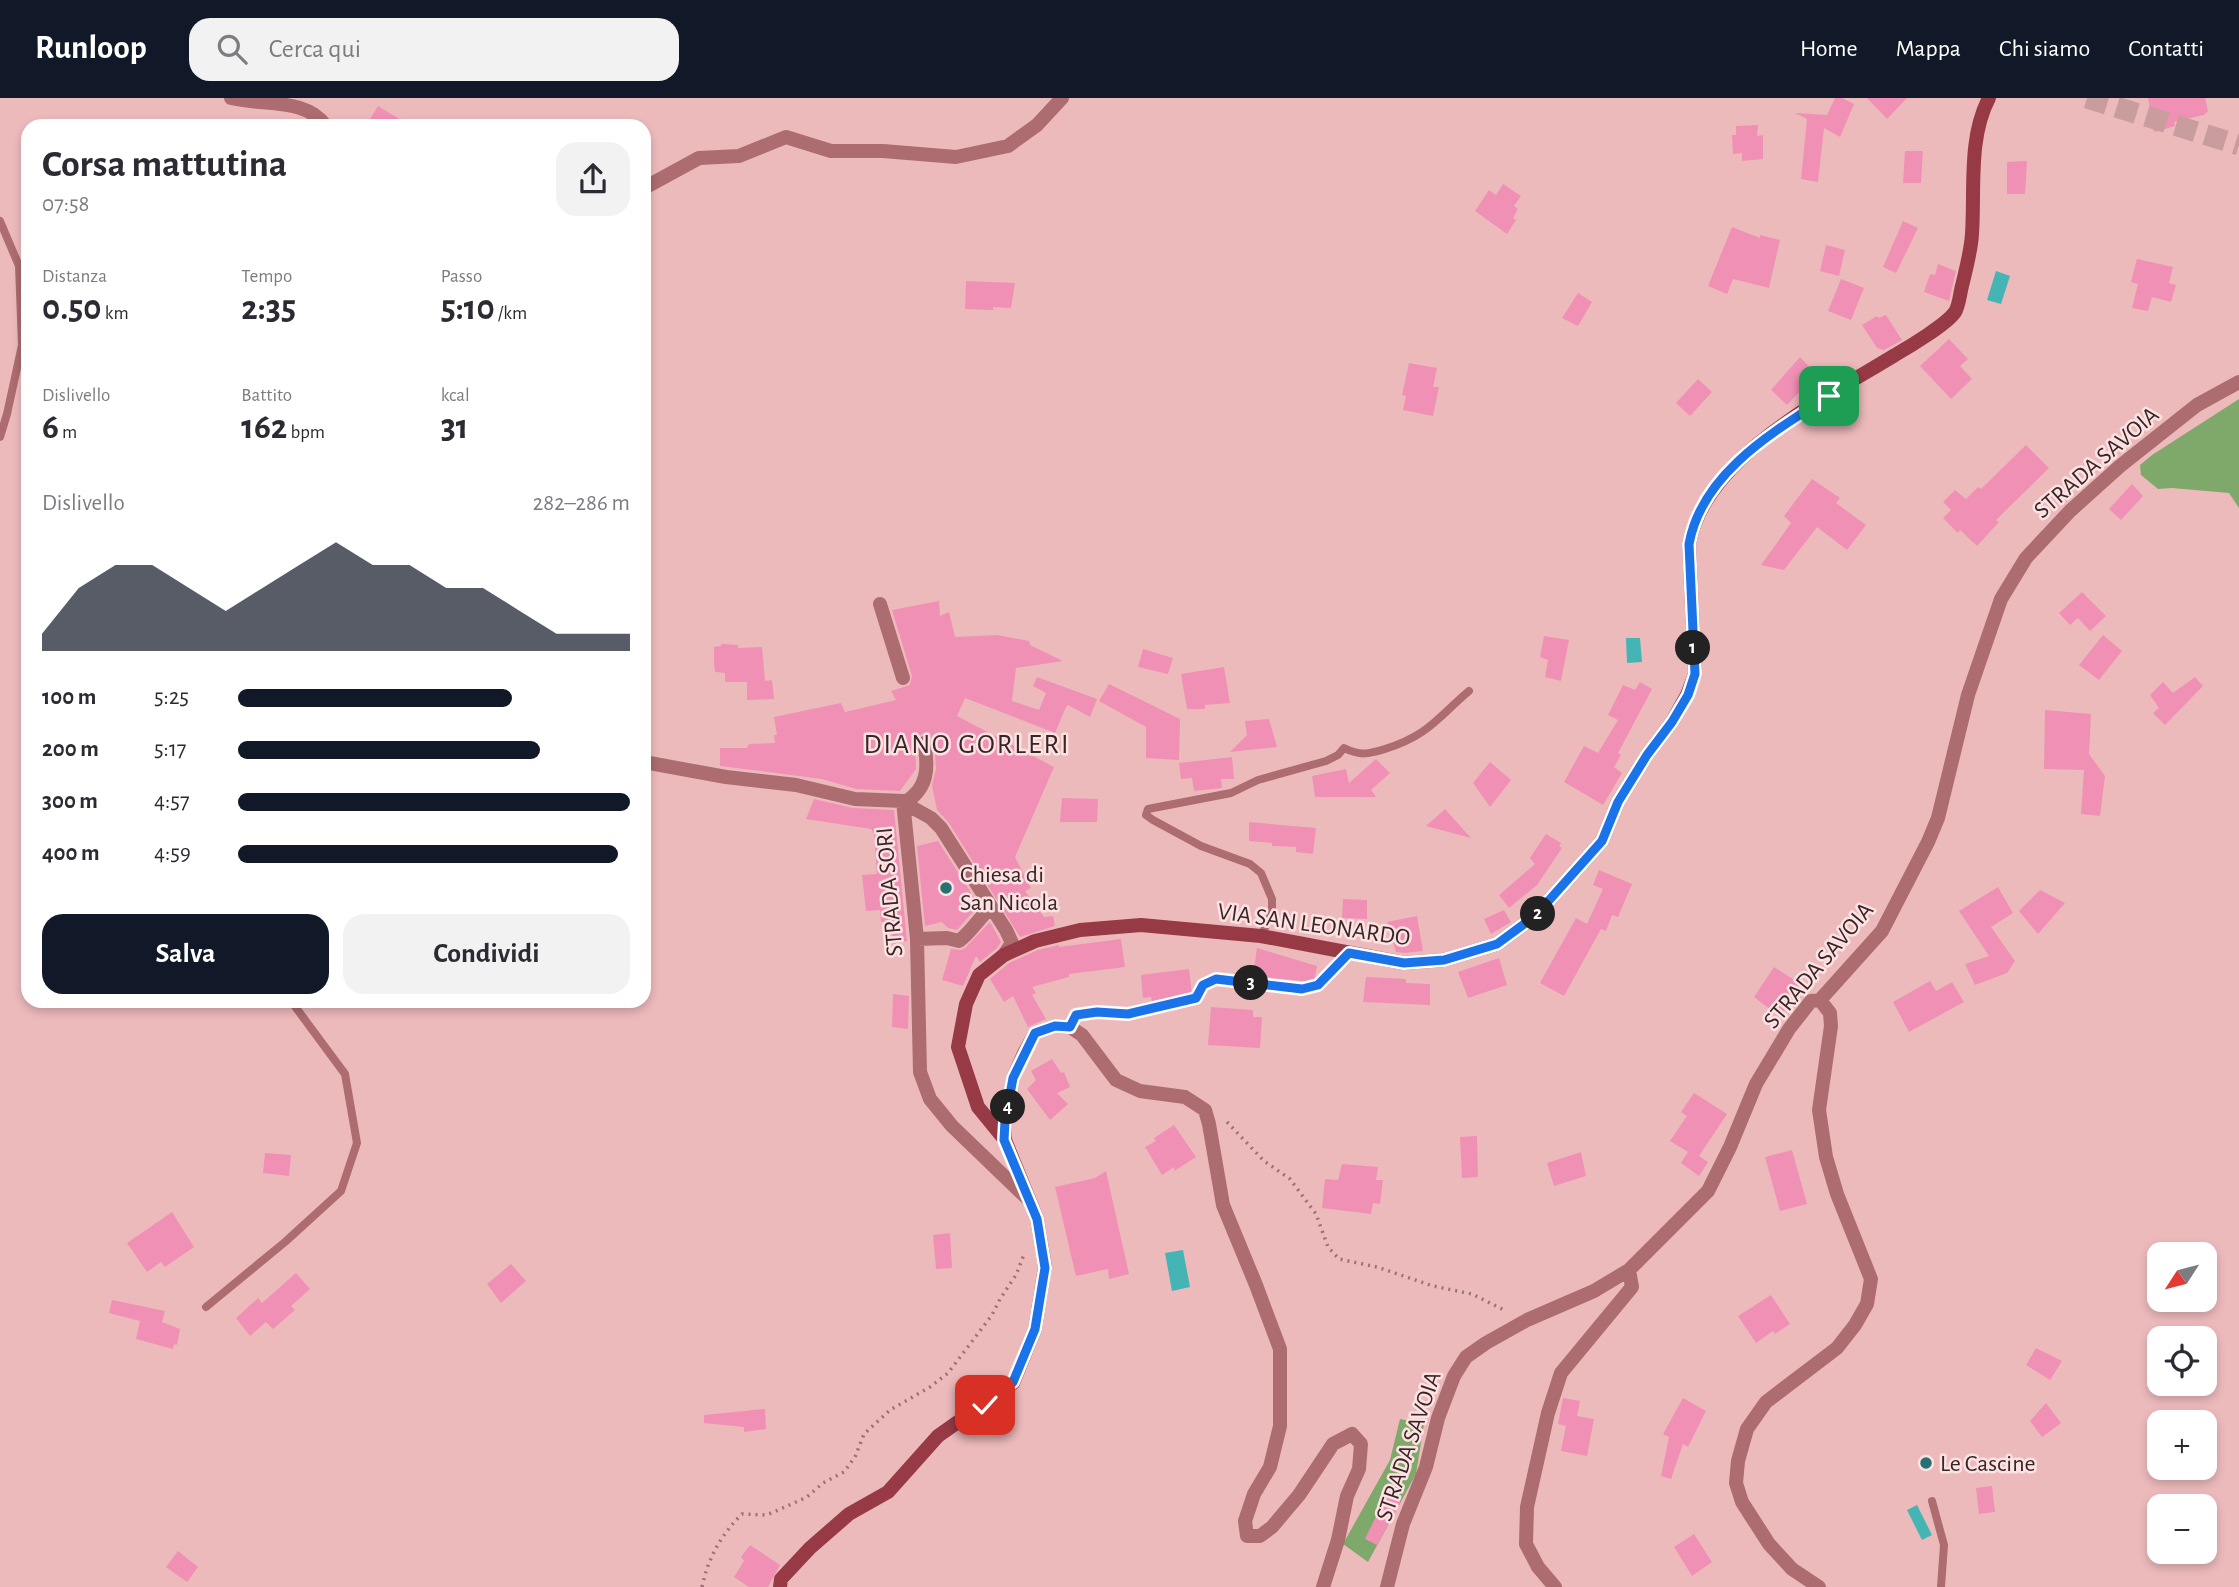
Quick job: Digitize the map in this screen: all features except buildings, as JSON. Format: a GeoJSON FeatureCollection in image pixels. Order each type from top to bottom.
{"type":"FeatureCollection","features":[{"type":"Feature","properties":{"kind":"main road","name":"VIA SAN LEONARDO"},"geometry":{"type":"LineString","coordinates":[[780,1587],[782,1579],[810,1548],[849,1514],[888,1492],[938,1436],[1013,1382],[1035,1329],[1045,1268],[1037,1219],[1004,1140],[978,1107],[958,1047],[966,1004],[979,975],[1004,955],[1035,941],[1080,930],[1141,925],[1261,936],[1404,963],[1444,960],[1497,944],[1535,916],[1602,841],[1618,802],[1688,695],[1695,674],[1689,544],[1692,527],[1708,496],[1739,460],[1779,428],[1929,334],[1955,312],[1972,238],[1975,152],[1981,114],[1989,98]]}},
{"type":"Feature","properties":{"kind":"street"},"geometry":{"type":"LineString","coordinates":[[231,98],[244,101],[304,103],[319,113],[322,119]]}},
{"type":"Feature","properties":{"kind":"street"},"geometry":{"type":"LineString","coordinates":[[651,184],[699,158],[739,156],[786,137],[831,151],[883,151],[956,157],[1008,146],[1037,125],[1062,98]]}},
{"type":"Feature","properties":{"kind":"street","name":"STRADA SAVOIA"},"geometry":{"type":"LineString","coordinates":[[1387,1587],[1403,1524],[1426,1468],[1438,1419],[1454,1376],[1466,1357],[1486,1342],[1594,1291],[1629,1270],[1708,1191],[1756,1084],[1789,1029],[1811,1001],[1820,1000],[1882,931],[1938,818],[1968,695],[2001,599],[2026,558],[2070,511],[2120,466],[2197,405],[2239,382]]}},
{"type":"Feature","properties":{"kind":"street"},"geometry":{"type":"LineString","coordinates":[[880,604],[903,678]]}},
{"type":"Feature","properties":{"kind":"street"},"geometry":{"type":"LineString","coordinates":[[924,743],[928,759],[923,783],[918,794],[904,803],[936,821],[964,862],[1012,943],[1004,955]]}},
{"type":"Feature","properties":{"kind":"street","name":"STRADA SORI"},"geometry":{"type":"LineString","coordinates":[[651,763],[726,777],[796,785],[855,799],[901,799],[904,803],[917,939],[920,1072],[930,1099],[952,1126],[1029,1200]]}},
{"type":"Feature","properties":{"kind":"street"},"geometry":{"type":"LineString","coordinates":[[917,939],[947,938],[959,941],[972,931],[979,918],[991,907]]}},
{"type":"Feature","properties":{"kind":"street"},"geometry":{"type":"LineString","coordinates":[[1819,1587],[1792,1569],[1769,1544],[1742,1502],[1737,1483],[1738,1461],[1747,1429],[1766,1402],[1837,1348],[1867,1304],[1871,1279],[1836,1194],[1826,1157],[1819,1110],[1831,1026],[1830,1013],[1820,1000]]}},
{"type":"Feature","properties":{"kind":"street"},"geometry":{"type":"LineString","coordinates":[[1004,1140],[1013,1078],[1035,1033],[1055,1026],[1070,1027],[1082,1035],[1116,1080],[1140,1091],[1185,1097],[1205,1111],[1223,1205],[1280,1349],[1280,1426],[1270,1467],[1254,1494],[1245,1521],[1247,1536],[1260,1536],[1272,1527],[1311,1478],[1333,1444],[1352,1434],[1361,1444],[1359,1469],[1347,1496],[1338,1541],[1323,1587]]}},
{"type":"Feature","properties":{"kind":"street"},"geometry":{"type":"LineString","coordinates":[[1555,1587],[1538,1567],[1527,1544],[1527,1507],[1548,1413],[1561,1373],[1632,1287],[1629,1270]]}},
{"type":"Feature","properties":{"kind":"lane"},"geometry":{"type":"LineString","coordinates":[[0,221],[19,266],[21,319]]}},
{"type":"Feature","properties":{"kind":"lane"},"geometry":{"type":"LineString","coordinates":[[0,437],[21,350]]}},
{"type":"Feature","properties":{"kind":"lane"},"geometry":{"type":"LineString","coordinates":[[1261,936],[1272,913],[1272,899],[1261,873],[1250,864],[1202,846],[1153,820],[1146,815],[1148,809],[1231,793],[1258,780],[1326,761],[1338,755],[1344,748],[1363,755],[1403,744],[1426,731],[1469,691]]}},
{"type":"Feature","properties":{"kind":"lane"},"geometry":{"type":"LineString","coordinates":[[206,1307],[285,1242],[341,1191],[357,1143],[345,1074],[295,1008]]}},
{"type":"Feature","properties":{"kind":"lane"},"geometry":{"type":"LineString","coordinates":[[1932,1501],[1944,1545],[1941,1587]]}},
{"type":"Feature","properties":{"kind":"path"},"geometry":{"type":"LineString","coordinates":[[1070,1027],[1076,1015],[1097,1012],[1128,1014],[1196,998],[1203,985],[1216,979],[1302,989],[1318,985],[1349,953]]}},
{"type":"Feature","properties":{"kind":"path"},"geometry":{"type":"LineString","coordinates":[[1209,1124],[1216,1118],[1228,1123],[1264,1161],[1290,1179],[1316,1214],[1328,1247],[1339,1259],[1375,1266],[1433,1286],[1472,1294],[1502,1307],[1521,1324]]}},
{"type":"Feature","properties":{"kind":"path"},"geometry":{"type":"LineString","coordinates":[[702,1587],[715,1548],[727,1528],[741,1514],[766,1515],[807,1497],[823,1483],[845,1472],[855,1457],[864,1434],[890,1410],[930,1387],[948,1373],[992,1315],[1016,1275],[1037,1219]]}},
{"type":"Feature","properties":{"kind":"green space"},"geometry":{"type":"Polygon","coordinates":[[[2239,399],[2239,508],[2229,493],[2158,489],[2141,475],[2140,465],[2152,455],[2239,399]]]}},
{"type":"Feature","properties":{"kind":"green space"},"geometry":{"type":"Polygon","coordinates":[[[1400,1419],[1424,1424],[1416,1474],[1368,1562],[1343,1544],[1390,1460],[1400,1419]]]}},
{"type":"Feature","properties":{"kind":"water"},"geometry":{"type":"Polygon","coordinates":[[[1996,271],[2010,276],[2001,304],[1987,300],[1996,271]]]}},
{"type":"Feature","properties":{"kind":"water"},"geometry":{"type":"Polygon","coordinates":[[[1626,638],[1640,638],[1642,662],[1627,663],[1626,638]]]}},
{"type":"Feature","properties":{"kind":"water"},"geometry":{"type":"Polygon","coordinates":[[[1183,1250],[1190,1287],[1172,1291],[1165,1253],[1183,1250]]]}},
{"type":"Feature","properties":{"kind":"water"},"geometry":{"type":"Polygon","coordinates":[[[1917,1505],[1932,1535],[1922,1540],[1907,1510],[1917,1505]]]}},
{"type":"Feature","properties":{"kind":"tunnel"},"geometry":{"type":"LineString","coordinates":[[2087,98],[2239,145]]}},
{"type":"Feature","properties":{"kind":"place","name":"Chiesa di San Nicola"},"geometry":{"type":"Point","coordinates":[946,888]}},
{"type":"Feature","properties":{"kind":"place","name":"Le Cascine"},"geometry":{"type":"Point","coordinates":[1926,1463]}},
{"type":"Feature","properties":{"kind":"district","name":"DIANO GORLERI"},"geometry":{"type":"Point","coordinates":[967,743]}},
{"type":"Feature","properties":{"kind":"route"},"geometry":{"type":"LineString","coordinates":[[985,1405],[1013,1382],[1035,1329],[1045,1268],[1037,1219],[1004,1140],[1013,1078],[1035,1033],[1055,1026],[1070,1027],[1076,1015],[1097,1012],[1128,1014],[1196,998],[1203,985],[1216,979],[1302,989],[1318,985],[1349,953],[1404,963],[1444,960],[1497,944],[1535,916],[1602,841],[1618,802],[1688,695],[1695,674],[1689,544],[1692,527],[1708,496],[1739,460],[1779,428],[1829,396]]}}]}
